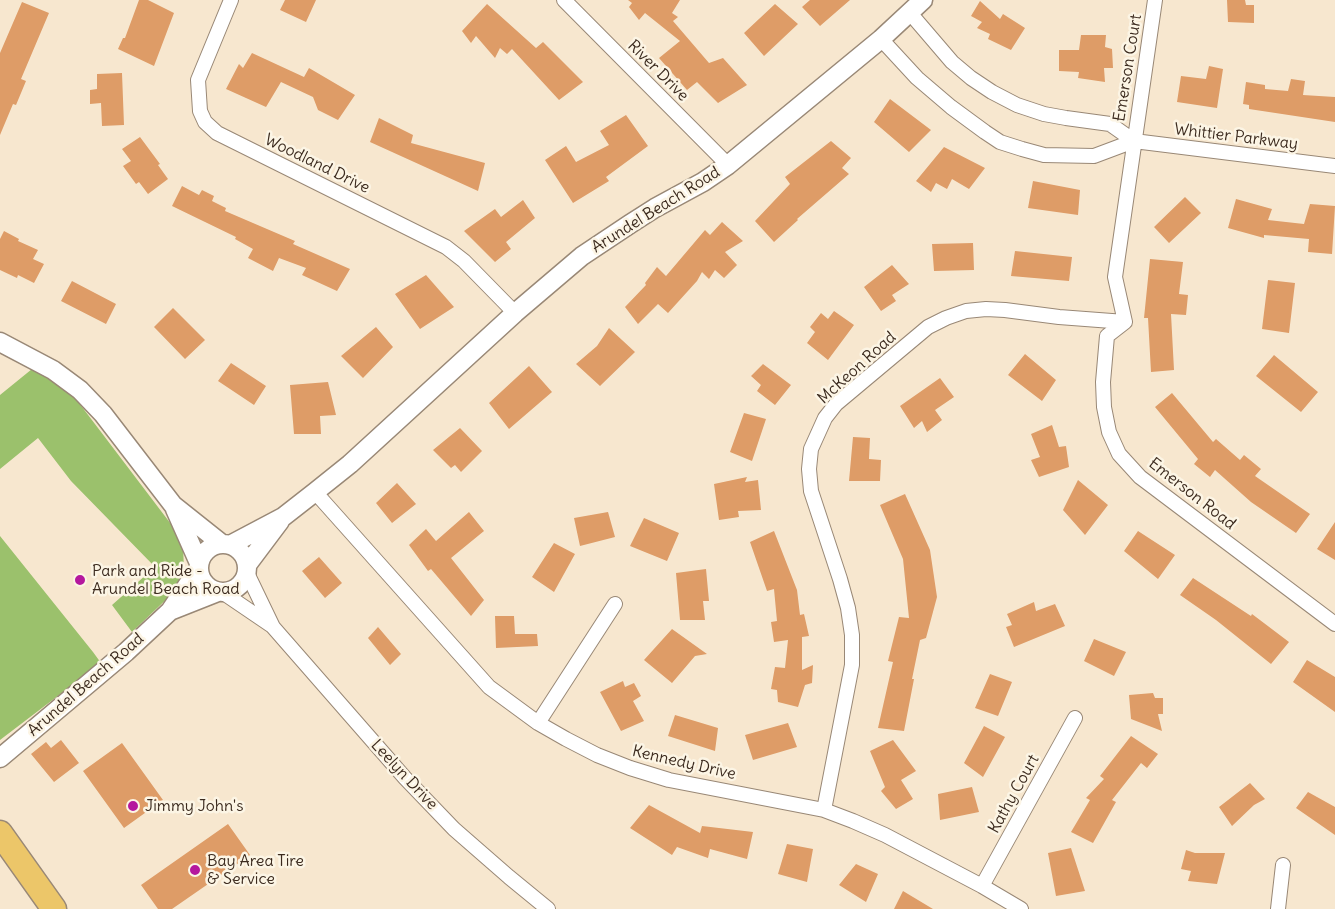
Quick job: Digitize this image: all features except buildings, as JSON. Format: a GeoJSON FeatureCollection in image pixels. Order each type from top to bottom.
{"type":"FeatureCollection","features":[{"type":"Feature","properties":{"kind":"highway"},"geometry":{"type":"LineString","coordinates":[[0,832],[54,909]]}},
{"type":"Feature","properties":{"kind":"street","name":"Woodland Drive"},"geometry":{"type":"LineString","coordinates":[[231,0],[198,80],[200,111],[205,122],[217,133],[446,247],[464,261],[515,313]]}},
{"type":"Feature","properties":{"kind":"street","name":"River Drive"},"geometry":{"type":"LineString","coordinates":[[564,0],[728,165]]}},
{"type":"Feature","properties":{"kind":"street","name":"Arundel Beach Road"},"geometry":{"type":"LineString","coordinates":[[226,545],[283,517],[315,492],[554,279],[608,238],[654,208],[703,183],[728,165],[881,39],[923,0]]}},
{"type":"Feature","properties":{"kind":"street","name":"Emerson Court"},"geometry":{"type":"LineString","coordinates":[[1134,141],[1155,0]]}},
{"type":"Feature","properties":{"kind":"street","name":"Whittier Parkway"},"geometry":{"type":"LineString","coordinates":[[910,13],[952,62],[992,92],[1017,105],[1044,114],[1110,124],[1134,141]]}},
{"type":"Feature","properties":{"kind":"street","name":"Whittier Parkway"},"geometry":{"type":"LineString","coordinates":[[881,39],[917,78],[951,107],[1000,142],[1044,155],[1094,156],[1134,141],[1335,166]]}},
{"type":"Feature","properties":{"kind":"street"},"geometry":{"type":"LineString","coordinates":[[1125,322],[1115,277],[1134,141]]}},
{"type":"Feature","properties":{"kind":"street","name":"McKeon Road"},"geometry":{"type":"LineString","coordinates":[[824,810],[852,665],[852,635],[848,608],[811,491],[809,469],[811,449],[825,418],[836,404],[928,327],[966,311],[1005,309],[1059,317],[1125,322]]}},
{"type":"Feature","properties":{"kind":"street","name":"Emerson Road"},"geometry":{"type":"LineString","coordinates":[[1125,322],[1107,336],[1102,382],[1109,432],[1119,454],[1140,477],[1335,624]]}},
{"type":"Feature","properties":{"kind":"street"},"geometry":{"type":"LineString","coordinates":[[0,342],[53,370],[80,390],[103,414],[173,505],[206,586],[220,592],[235,589],[240,585],[247,569],[241,552],[226,545],[173,505]]}},
{"type":"Feature","properties":{"kind":"street","name":"Kennedy Drive"},"geometry":{"type":"LineString","coordinates":[[315,492],[489,687],[538,723],[597,755],[630,768],[669,780],[824,810],[853,820],[982,886],[1021,909]]}},
{"type":"Feature","properties":{"kind":"street","name":"Arundel Beach Road"},"geometry":{"type":"LineString","coordinates":[[247,569],[283,517]]}},
{"type":"Feature","properties":{"kind":"street"},"geometry":{"type":"LineString","coordinates":[[199,565],[207,550],[214,546],[226,545]]}},
{"type":"Feature","properties":{"kind":"street","name":"Arundel Beach Road"},"geometry":{"type":"LineString","coordinates":[[0,758],[126,652],[170,611],[199,565]]}},
{"type":"Feature","properties":{"kind":"street","name":"Leelyn Drive"},"geometry":{"type":"LineString","coordinates":[[247,569],[273,627]]}},
{"type":"Feature","properties":{"kind":"street","name":"Arundel Beach Road"},"geometry":{"type":"LineString","coordinates":[[170,611],[220,592]]}},
{"type":"Feature","properties":{"kind":"street","name":"Leelyn Drive"},"geometry":{"type":"LineString","coordinates":[[220,592],[273,627],[405,778],[454,829],[548,909]]}},
{"type":"Feature","properties":{"kind":"street"},"geometry":{"type":"LineString","coordinates":[[538,723],[615,604]]}},
{"type":"Feature","properties":{"kind":"street","name":"Kathy Court"},"geometry":{"type":"LineString","coordinates":[[982,886],[1075,718]]}},
{"type":"Feature","properties":{"kind":"street"},"geometry":{"type":"LineString","coordinates":[[1278,909],[1283,865]]}},
{"type":"Feature","properties":{"kind":"green space"},"geometry":{"type":"Polygon","coordinates":[[[32,369],[60,378],[180,536],[183,545],[184,570],[174,592],[132,632],[112,605],[155,567],[71,481],[38,438],[0,469],[0,395],[32,369]]]}},
{"type":"Feature","properties":{"kind":"green space"},"geometry":{"type":"Polygon","coordinates":[[[0,536],[101,663],[0,740],[0,536]]]}},
{"type":"Feature","properties":{"kind":"place","name":"Park and Ride - Arundel Beach Road"},"geometry":{"type":"Point","coordinates":[80,580]}},
{"type":"Feature","properties":{"kind":"place","name":"Jimmy John's"},"geometry":{"type":"Point","coordinates":[133,806]}},
{"type":"Feature","properties":{"kind":"place","name":"Bay Area Tire & Service"},"geometry":{"type":"Point","coordinates":[195,870]}}]}
